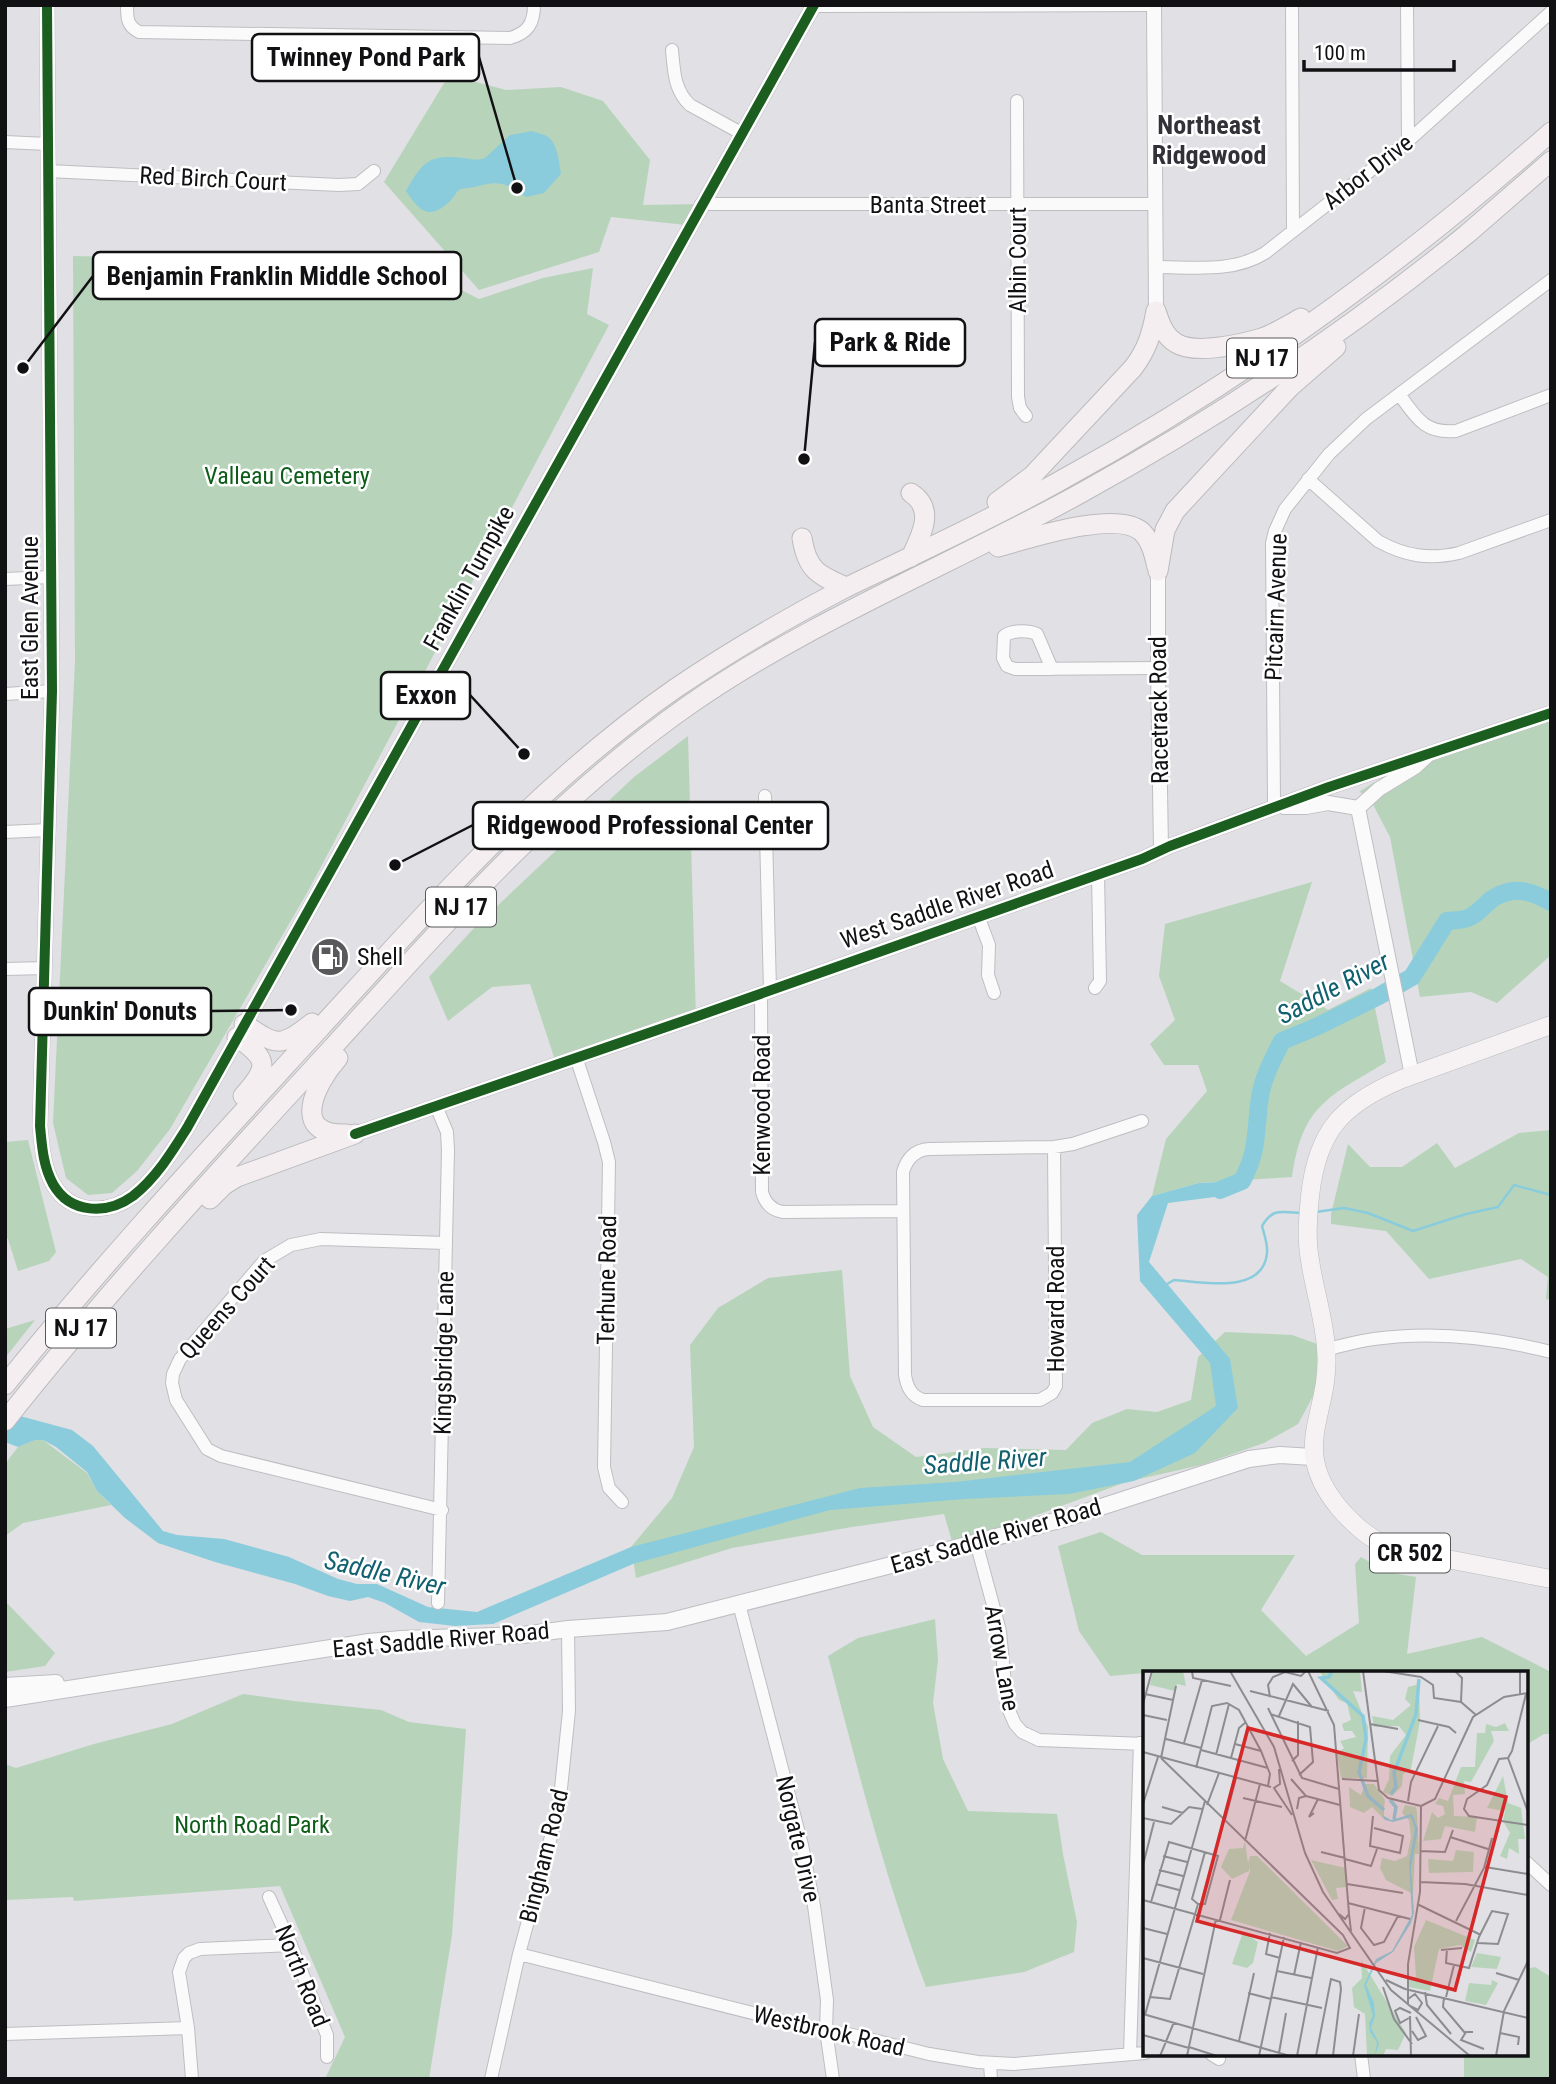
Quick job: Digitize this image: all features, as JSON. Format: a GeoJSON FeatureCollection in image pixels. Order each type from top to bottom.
{"type":"FeatureCollection","features":[{"type":"Feature","properties":{"kind":"highway","name":"NJ 17"},"geometry":{"type":"LineString","coordinates":[[5,1385],[105,1265],[179,1182],[483,852],[543,794],[598,747],[649,708],[764,632],[846,587],[1059,482],[1154,427],[1278,347],[1367,283],[1551,132]]}},
{"type":"Feature","properties":{"kind":"highway","name":"NJ 17"},"geometry":{"type":"LineString","coordinates":[[5,1421],[138,1262],[385,989],[524,841],[586,785],[643,739],[718,686],[789,642],[1092,487],[1212,416],[1334,334],[1466,234],[1551,161]]}},
{"type":"Feature","properties":{"kind":"highway"},"geometry":{"type":"LineString","coordinates":[[1158,570],[1165,530],[1180,505],[1306,372],[1339,344],[1404,297],[1466,234]]}},
{"type":"Feature","properties":{"kind":"highway"},"geometry":{"type":"LineString","coordinates":[[1156,311],[1165,333],[1181,346],[1195,348],[1230,345],[1271,334],[1367,283]]}},
{"type":"Feature","properties":{"kind":"highway"},"geometry":{"type":"LineString","coordinates":[[943,541],[1022,485],[1065,443],[1138,361],[1150,338],[1156,311]]}},
{"type":"Feature","properties":{"kind":"highway"},"geometry":{"type":"LineString","coordinates":[[911,493],[921,502],[925,519],[911,557]]}},
{"type":"Feature","properties":{"kind":"highway"},"geometry":{"type":"LineString","coordinates":[[953,560],[1052,532],[1118,523],[1136,528],[1145,536],[1152,548],[1158,570]]}},
{"type":"Feature","properties":{"kind":"highway"},"geometry":{"type":"LineString","coordinates":[[802,538],[806,558],[812,568],[821,576],[846,587]]}},
{"type":"Feature","properties":{"kind":"highway"},"geometry":{"type":"LineString","coordinates":[[355,1134],[331,1134],[321,1130],[313,1118],[312,1106],[327,1072],[348,1048],[385,989]]}},
{"type":"Feature","properties":{"kind":"highway"},"geometry":{"type":"LineString","coordinates":[[241,1030],[270,1040],[289,1040],[352,993]]}},
{"type":"Feature","properties":{"kind":"highway"},"geometry":{"type":"LineString","coordinates":[[179,1182],[215,1127],[259,1074],[262,1063],[259,1054],[241,1030]]}},
{"type":"Feature","properties":{"kind":"highway"},"geometry":{"type":"LineString","coordinates":[[138,1262],[189,1222],[219,1189],[230,1181],[355,1134]]}},
{"type":"Feature","properties":{"kind":"highway"},"geometry":{"type":"LineString","coordinates":[[5,1431],[26,1395]]}},
{"type":"Feature","properties":{"kind":"main road","name":"CR 502"},"geometry":{"type":"LineString","coordinates":[[1551,1025],[1412,1075],[1368,1095],[1351,1107],[1324,1139],[1317,1158],[1308,1213],[1310,1259],[1326,1349],[1326,1373],[1314,1434],[1313,1457],[1321,1484],[1354,1525],[1383,1545],[1408,1553],[1551,1579]]}},
{"type":"Feature","properties":{"kind":"main road","name":"East Saddle River Road"},"geometry":{"type":"LineString","coordinates":[[5,1699],[369,1642],[523,1635],[667,1622],[1070,1517],[1249,1459],[1280,1455],[1313,1457]]}},
{"type":"Feature","properties":{"kind":"main road","name":"East Saddle River Road"},"geometry":{"type":"LineString","coordinates":[[5,1686],[33,1683],[100,1683]]}},
{"type":"Feature","properties":{"kind":"street","name":"East Glen Avenue"},"geometry":{"type":"LineString","coordinates":[[47,5],[52,691],[40,1112],[44,1160],[53,1184],[71,1203],[89,1209]]}},
{"type":"Feature","properties":{"kind":"street"},"geometry":{"type":"LineString","coordinates":[[127,5],[127,19],[139,32],[510,38],[526,31],[531,24],[534,5]]}},
{"type":"Feature","properties":{"kind":"street"},"geometry":{"type":"LineString","coordinates":[[813,6],[1154,5],[1156,311]]}},
{"type":"Feature","properties":{"kind":"street"},"geometry":{"type":"LineString","coordinates":[[1292,5],[1293,231]]}},
{"type":"Feature","properties":{"kind":"street"},"geometry":{"type":"LineString","coordinates":[[1407,5],[1408,141]]}},
{"type":"Feature","properties":{"kind":"street","name":"Franklin Turnpike"},"geometry":{"type":"LineString","coordinates":[[89,1209],[105,1209],[133,1196],[156,1174],[183,1134],[813,6]]}},
{"type":"Feature","properties":{"kind":"street","name":"Arbor Drive"},"geometry":{"type":"LineString","coordinates":[[1156,267],[1240,265],[1265,253],[1408,141],[1551,12]]}},
{"type":"Feature","properties":{"kind":"street"},"geometry":{"type":"LineString","coordinates":[[672,50],[675,77],[683,99],[741,133]]}},
{"type":"Feature","properties":{"kind":"street","name":"Albin Court"},"geometry":{"type":"LineString","coordinates":[[1017,101],[1018,397],[1020,408],[1026,416]]}},
{"type":"Feature","properties":{"kind":"street"},"geometry":{"type":"LineString","coordinates":[[5,142],[48,144]]}},
{"type":"Feature","properties":{"kind":"street","name":"Red Birch Court"},"geometry":{"type":"LineString","coordinates":[[48,171],[339,186],[358,184],[374,171]]}},
{"type":"Feature","properties":{"kind":"street","name":"Banta Street"},"geometry":{"type":"LineString","coordinates":[[701,204],[1155,204]]}},
{"type":"Feature","properties":{"kind":"street","name":"Pitcairn Avenue"},"geometry":{"type":"LineString","coordinates":[[1276,807],[1272,543],[1279,519],[1329,454],[1366,419],[1551,279]]}},
{"type":"Feature","properties":{"kind":"street"},"geometry":{"type":"LineString","coordinates":[[1399,394],[1419,421],[1436,431],[1445,432],[1456,431],[1551,395]]}},
{"type":"Feature","properties":{"kind":"street"},"geometry":{"type":"LineString","coordinates":[[1308,479],[1378,541],[1391,549],[1418,557],[1460,553],[1551,520]]}},
{"type":"Feature","properties":{"kind":"street","name":"Racetrack Road"},"geometry":{"type":"LineString","coordinates":[[1158,570],[1161,849]]}},
{"type":"Feature","properties":{"kind":"street"},"geometry":{"type":"LineString","coordinates":[[5,579],[51,577]]}},
{"type":"Feature","properties":{"kind":"street"},"geometry":{"type":"LineString","coordinates":[[1052,669],[1158,668]]}},
{"type":"Feature","properties":{"kind":"street"},"geometry":{"type":"LineString","coordinates":[[5,694],[52,691]]}},
{"type":"Feature","properties":{"kind":"street","name":"West Saddle River Road"},"geometry":{"type":"LineString","coordinates":[[355,1134],[1098,874],[1329,787],[1551,713]]}},
{"type":"Feature","properties":{"kind":"street"},"geometry":{"type":"LineString","coordinates":[[1358,808],[1379,789],[1415,767],[1431,753]]}},
{"type":"Feature","properties":{"kind":"street"},"geometry":{"type":"LineString","coordinates":[[765,796],[766,991]]}},
{"type":"Feature","properties":{"kind":"street"},"geometry":{"type":"LineString","coordinates":[[1276,807],[1306,807],[1328,803],[1358,808]]}},
{"type":"Feature","properties":{"kind":"street"},"geometry":{"type":"LineString","coordinates":[[1358,808],[1412,1075]]}},
{"type":"Feature","properties":{"kind":"street"},"geometry":{"type":"LineString","coordinates":[[5,832],[48,830]]}},
{"type":"Feature","properties":{"kind":"street"},"geometry":{"type":"LineString","coordinates":[[1095,988],[1100,981],[1098,874]]}},
{"type":"Feature","properties":{"kind":"street"},"geometry":{"type":"LineString","coordinates":[[978,916],[989,945],[988,975],[994,993]]}},
{"type":"Feature","properties":{"kind":"street"},"geometry":{"type":"LineString","coordinates":[[5,969],[45,968]]}},
{"type":"Feature","properties":{"kind":"street","name":"Kenwood Road"},"geometry":{"type":"LineString","coordinates":[[766,991],[764,1200],[770,1207],[783,1212],[903,1211]]}},
{"type":"Feature","properties":{"kind":"street","name":"Terhune Road"},"geometry":{"type":"LineString","coordinates":[[576,1057],[608,1162],[604,1467],[609,1488],[621,1502]]}},
{"type":"Feature","properties":{"kind":"street","name":"Kingsbridge Lane"},"geometry":{"type":"LineString","coordinates":[[436,1106],[448,1140],[439,1603]]}},
{"type":"Feature","properties":{"kind":"street"},"geometry":{"type":"LineString","coordinates":[[903,1211],[903,1172],[909,1157],[916,1152],[929,1149],[1054,1147],[1073,1144],[1142,1121]]}},
{"type":"Feature","properties":{"kind":"street","name":"Howard Road"},"geometry":{"type":"LineString","coordinates":[[903,1211],[905,1375],[911,1392],[923,1400],[1040,1400],[1056,1386],[1057,1380],[1054,1147]]}},
{"type":"Feature","properties":{"kind":"street","name":"Queens Court"},"geometry":{"type":"LineString","coordinates":[[442,1510],[221,1457],[207,1448],[176,1400],[172,1382],[180,1359],[264,1261],[278,1251],[291,1245],[321,1239],[446,1243]]}},
{"type":"Feature","properties":{"kind":"street"},"geometry":{"type":"LineString","coordinates":[[1326,1349],[1374,1339],[1454,1336],[1507,1342],[1551,1352]]}},
{"type":"Feature","properties":{"kind":"street","name":"Arrow Lane"},"geometry":{"type":"LineString","coordinates":[[976,1542],[1000,1631],[1007,1706],[1015,1724],[1039,1740],[1142,1744]]}},
{"type":"Feature","properties":{"kind":"street","name":"Norgate Drive"},"geometry":{"type":"LineString","coordinates":[[739,1604],[802,1845],[821,1948],[827,2000],[826,2031],[833,2079]]}},
{"type":"Feature","properties":{"kind":"street","name":"Bingham Road"},"geometry":{"type":"LineString","coordinates":[[491,2079],[519,1954],[560,1798],[569,1711],[568,1629]]}},
{"type":"Feature","properties":{"kind":"street"},"geometry":{"type":"LineString","coordinates":[[1130,2054],[1142,1744]]}},
{"type":"Feature","properties":{"kind":"street"},"geometry":{"type":"LineString","coordinates":[[1528,1864],[1551,1885]]}},
{"type":"Feature","properties":{"kind":"street","name":"North Road"},"geometry":{"type":"LineString","coordinates":[[269,1898],[327,2035],[327,2057]]}},
{"type":"Feature","properties":{"kind":"street"},"geometry":{"type":"LineString","coordinates":[[192,2079],[188,2028],[179,1972],[189,1953],[200,1949],[291,1945]]}},
{"type":"Feature","properties":{"kind":"street","name":"Westbrook Road"},"geometry":{"type":"LineString","coordinates":[[519,1954],[796,2025],[929,2054],[1014,2064],[1143,2053]]}},
{"type":"Feature","properties":{"kind":"street"},"geometry":{"type":"LineString","coordinates":[[5,2034],[188,2028]]}},
{"type":"Feature","properties":{"kind":"street"},"geometry":{"type":"LineString","coordinates":[[1361,2056],[1364,2079]]}},
{"type":"Feature","properties":{"kind":"street"},"geometry":{"type":"LineString","coordinates":[[990,2063],[991,2079]]}},
{"type":"Feature","properties":{"kind":"green space"},"geometry":{"type":"Polygon","coordinates":[[[449,75],[506,90],[561,87],[603,101],[650,160],[643,205],[701,204],[686,225],[611,217],[599,252],[479,290],[384,182],[449,75]]]}},
{"type":"Feature","properties":{"kind":"green space","name":"Valleau Cemetery"},"geometry":{"type":"Polygon","coordinates":[[[73,256],[410,264],[479,299],[543,278],[593,268],[587,314],[609,325],[307,893],[170,1129],[137,1171],[112,1193],[88,1195],[66,1178],[53,1123],[75,661],[73,256]]]}},
{"type":"Feature","properties":{"kind":"green space"},"geometry":{"type":"Polygon","coordinates":[[[1548,715],[1551,721],[1551,955],[1497,1003],[1471,992],[1420,997],[1390,837],[1368,795],[1359,792],[1373,783],[1548,715]]]}},
{"type":"Feature","properties":{"kind":"green space"},"geometry":{"type":"Polygon","coordinates":[[[688,736],[696,1019],[556,1063],[530,984],[492,987],[448,1021],[429,977],[475,927],[634,777],[688,736]]]}},
{"type":"Feature","properties":{"kind":"green space"},"geometry":{"type":"Polygon","coordinates":[[[1312,882],[1280,981],[1328,1010],[1371,988],[1386,1062],[1338,1092],[1317,1110],[1302,1136],[1292,1177],[1199,1183],[1152,1196],[1166,1139],[1207,1091],[1198,1065],[1164,1065],[1150,1044],[1175,1020],[1159,976],[1165,924],[1312,882]]]}},
{"type":"Feature","properties":{"kind":"green space"},"geometry":{"type":"Polygon","coordinates":[[[1551,1130],[1551,1300],[1546,1299],[1548,1277],[1521,1259],[1429,1279],[1386,1231],[1331,1224],[1348,1144],[1370,1167],[1402,1167],[1437,1143],[1455,1168],[1519,1133],[1551,1130]]]}},
{"type":"Feature","properties":{"kind":"green space"},"geometry":{"type":"Polygon","coordinates":[[[28,1140],[56,1252],[49,1261],[18,1271],[5,1236],[5,1142],[28,1140]]]}},
{"type":"Feature","properties":{"kind":"green space"},"geometry":{"type":"Polygon","coordinates":[[[842,1270],[850,1376],[873,1427],[916,1457],[984,1448],[1066,1450],[1092,1423],[1127,1409],[1157,1412],[1191,1400],[1198,1357],[1225,1332],[1292,1335],[1323,1346],[1318,1387],[1298,1424],[1264,1443],[1201,1465],[1126,1482],[1018,1522],[952,1541],[944,1514],[732,1548],[636,1578],[631,1547],[672,1498],[694,1447],[690,1345],[718,1308],[768,1278],[842,1270]]]}},
{"type":"Feature","properties":{"kind":"green space"},"geometry":{"type":"Polygon","coordinates":[[[35,1320],[5,1358],[5,1329],[35,1320]]]}},
{"type":"Feature","properties":{"kind":"green space"},"geometry":{"type":"Polygon","coordinates":[[[35,1440],[43,1440],[87,1473],[97,1491],[111,1505],[23,1523],[5,1536],[5,1464],[18,1447],[35,1440]]]}},
{"type":"Feature","properties":{"kind":"green space"},"geometry":{"type":"Polygon","coordinates":[[[1101,1532],[1142,1555],[1295,1555],[1261,1610],[1306,1656],[1359,1623],[1355,1564],[1361,1557],[1387,1572],[1416,1577],[1407,1654],[1482,1637],[1551,1672],[1551,1734],[1544,1734],[1528,1744],[1528,1671],[1143,1671],[1143,1673],[1110,1676],[1079,1631],[1058,1546],[1101,1532]]]}},
{"type":"Feature","properties":{"kind":"green space"},"geometry":{"type":"Polygon","coordinates":[[[5,1601],[55,1653],[45,1666],[5,1672],[5,1601]]]}},
{"type":"Feature","properties":{"kind":"green space"},"geometry":{"type":"Polygon","coordinates":[[[935,1619],[938,1660],[933,1703],[943,1759],[968,1811],[1057,1814],[1077,1922],[1074,1952],[1024,1972],[926,1987],[885,1864],[828,1656],[858,1638],[935,1619]]]}},
{"type":"Feature","properties":{"kind":"green space","name":"North Road Park"},"geometry":{"type":"Polygon","coordinates":[[[243,1694],[381,1710],[409,1722],[466,1729],[452,1935],[429,2079],[325,2079],[345,2037],[280,1886],[74,1901],[73,1897],[5,1900],[5,1764],[16,1768],[172,1724],[243,1694]]]}},
{"type":"Feature","properties":{"kind":"green space"},"geometry":{"type":"Polygon","coordinates":[[[1535,1967],[1551,1977],[1551,2079],[1464,2079],[1464,2056],[1528,2056],[1528,1969],[1535,1967]]]}},
{"type":"Feature","properties":{"kind":"water"},"geometry":{"type":"Polygon","coordinates":[[[532,131],[551,140],[559,159],[561,174],[544,193],[526,197],[497,183],[459,190],[445,206],[426,212],[416,205],[406,191],[427,162],[451,157],[482,159],[510,135],[532,131]]]}},
{"type":"Feature","properties":{"kind":"water"},"geometry":{"type":"Polygon","coordinates":[[[1242,1181],[1230,1195],[1168,1203],[1149,1262],[1230,1359],[1238,1408],[1195,1453],[1134,1481],[1069,1494],[830,1510],[633,1564],[493,1624],[455,1626],[419,1622],[368,1597],[350,1601],[328,1596],[158,1543],[125,1518],[97,1491],[87,1472],[56,1447],[43,1440],[35,1440],[18,1447],[5,1442],[5,1412],[72,1430],[93,1446],[163,1531],[177,1535],[224,1539],[289,1557],[338,1579],[357,1584],[377,1584],[428,1607],[477,1612],[631,1547],[860,1488],[955,1482],[1130,1462],[1216,1406],[1210,1363],[1140,1281],[1137,1215],[1152,1196],[1199,1183],[1242,1181]]]}},
{"type":"Feature","properties":{"kind":"waterway","name":"Saddle River"},"geometry":{"type":"LineString","coordinates":[[1220,1190],[1242,1181],[1247,1170],[1254,1149],[1261,1090],[1282,1041],[1379,996],[1412,977],[1447,921],[1467,918],[1492,899],[1508,892],[1522,891],[1551,902]]}},
{"type":"Feature","properties":{"kind":"waterway"},"geometry":{"type":"LineString","coordinates":[[1316,1212],[1344,1208],[1368,1213],[1413,1231],[1498,1207],[1514,1185],[1551,1195]]}},
{"type":"Feature","properties":{"kind":"waterway"},"geometry":{"type":"LineString","coordinates":[[1167,1284],[1174,1280],[1230,1283],[1255,1275],[1263,1266],[1267,1253],[1262,1226],[1266,1220],[1279,1212],[1302,1213]]}},
{"type":"Feature","properties":{"kind":"cycle path"},"geometry":{"type":"LineString","coordinates":[[47,5],[52,691],[40,1126],[47,1170],[53,1184],[69,1201],[90,1208],[112,1206],[133,1196],[163,1164],[187,1128],[814,5]]}},
{"type":"Feature","properties":{"kind":"cycle path"},"geometry":{"type":"LineString","coordinates":[[355,1134],[1142,859],[1329,787],[1551,713]]}},
{"type":"Feature","properties":{"kind":"place","name":"Twinney Pond Park"},"geometry":{"type":"Point","coordinates":[517,188]}},
{"type":"Feature","properties":{"kind":"place","name":"Benjamin Franklin Middle School"},"geometry":{"type":"Point","coordinates":[23,368]}},
{"type":"Feature","properties":{"kind":"place","name":"Park & Ride"},"geometry":{"type":"Point","coordinates":[804,459]}},
{"type":"Feature","properties":{"kind":"place","name":"Exxon"},"geometry":{"type":"Point","coordinates":[524,754]}},
{"type":"Feature","properties":{"kind":"place","name":"Ridgewood Professional Center"},"geometry":{"type":"Point","coordinates":[395,865]}},
{"type":"Feature","properties":{"kind":"place","name":"Shell"},"geometry":{"type":"Point","coordinates":[330,957]}},
{"type":"Feature","properties":{"kind":"place","name":"Dunkin' Donuts"},"geometry":{"type":"Point","coordinates":[291,1010]}},
{"type":"Feature","properties":{"kind":"district","name":"Northeast Ridgewood"},"geometry":{"type":"Point","coordinates":[1209,140]}}]}
